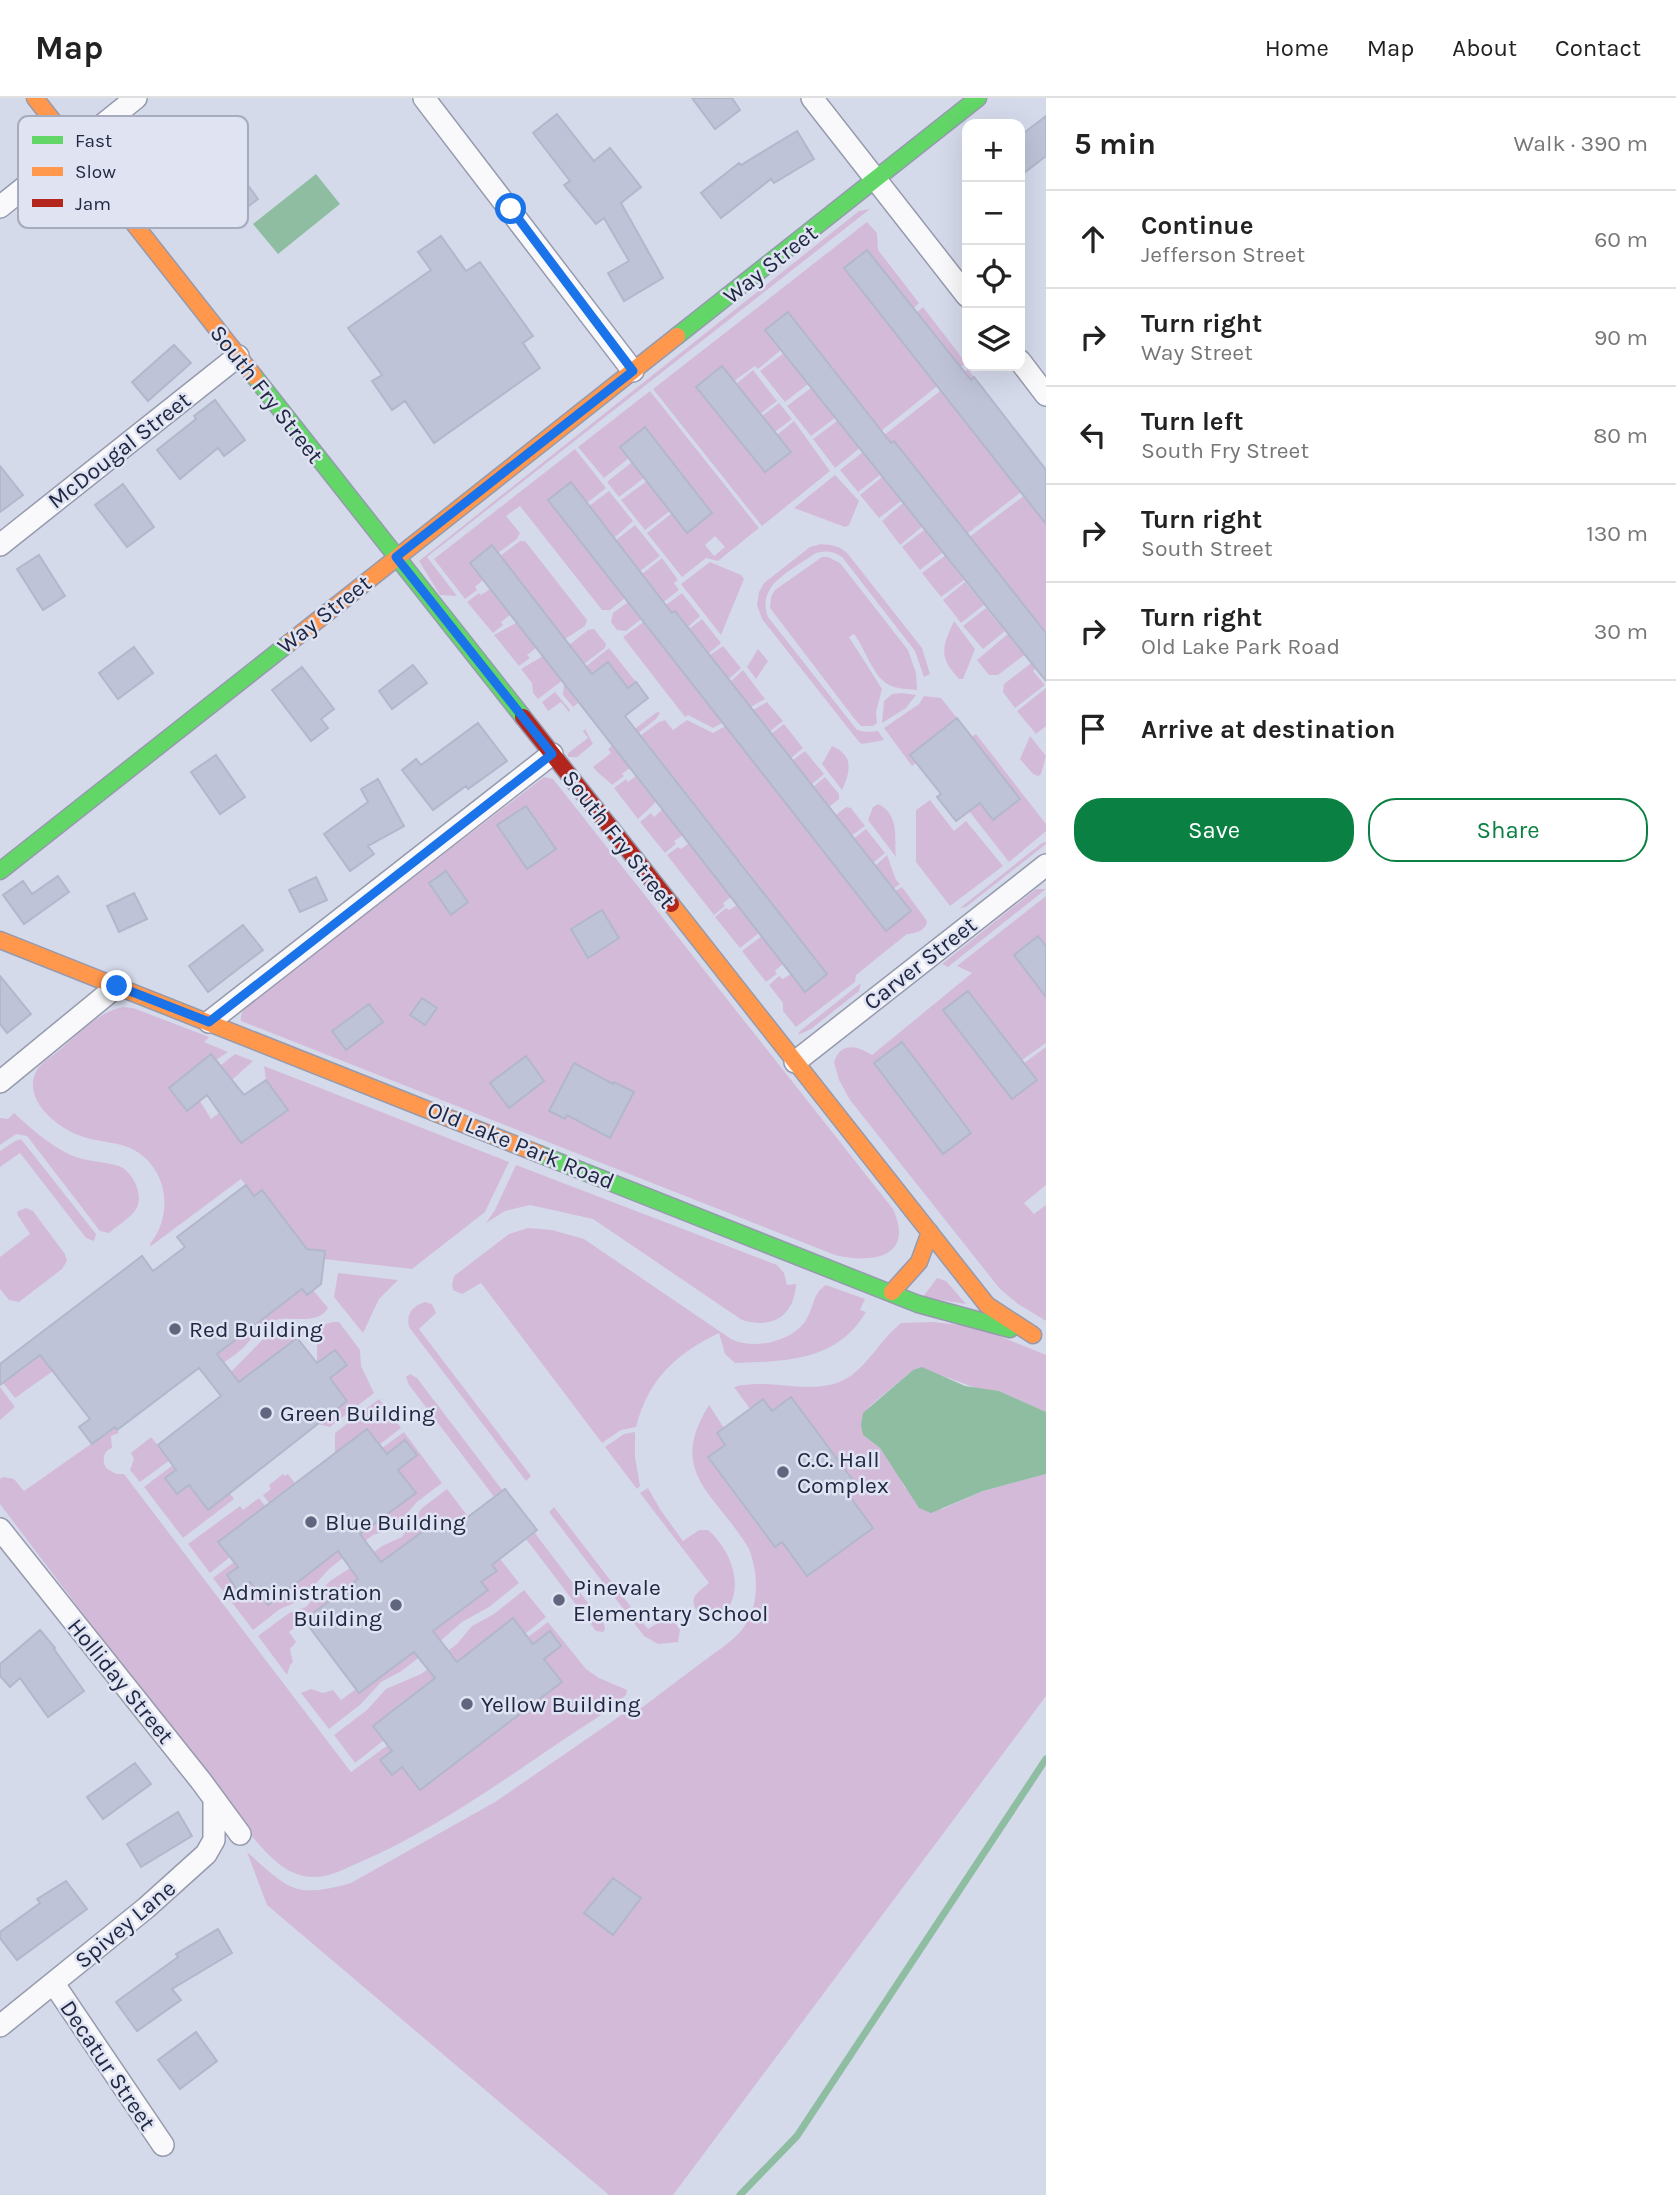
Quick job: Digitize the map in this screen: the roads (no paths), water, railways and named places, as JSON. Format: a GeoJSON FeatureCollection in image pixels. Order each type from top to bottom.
{"type":"FeatureCollection","features":[{"type":"Feature","properties":{"kind":"street","name":"South Fry Street"},"geometry":{"type":"LineString","coordinates":[[35,98],[50,116]]}},
{"type":"Feature","properties":{"kind":"street"},"geometry":{"type":"LineString","coordinates":[[113,116],[136,98]]}},
{"type":"Feature","properties":{"kind":"street"},"geometry":{"type":"LineString","coordinates":[[424,98],[633,371]]}},
{"type":"Feature","properties":{"kind":"street"},"geometry":{"type":"LineString","coordinates":[[812,98],[962,290]]}},
{"type":"Feature","properties":{"kind":"street","name":"Way Street"},"geometry":{"type":"LineString","coordinates":[[0,871],[978,98]]}},
{"type":"Feature","properties":{"kind":"street"},"geometry":{"type":"LineString","coordinates":[[0,207],[18,192]]}},
{"type":"Feature","properties":{"kind":"street","name":"South Fry Street"},"geometry":{"type":"LineString","coordinates":[[138,228],[987,1305],[1039,1338]]}},
{"type":"Feature","properties":{"kind":"street","name":"McDougal Street"},"geometry":{"type":"LineString","coordinates":[[0,545],[238,356]]}},
{"type":"Feature","properties":{"kind":"street"},"geometry":{"type":"LineString","coordinates":[[1025,369],[1046,396]]}},
{"type":"Feature","properties":{"kind":"street"},"geometry":{"type":"LineString","coordinates":[[209,1022],[552,754]]}},
{"type":"Feature","properties":{"kind":"street","name":"Carver Street"},"geometry":{"type":"LineString","coordinates":[[795,1062],[1046,865]]}},
{"type":"Feature","properties":{"kind":"street","name":"Old Lake Park Road"},"geometry":{"type":"LineString","coordinates":[[0,940],[918,1304],[1039,1338]]}},
{"type":"Feature","properties":{"kind":"street"},"geometry":{"type":"LineString","coordinates":[[0,1082],[117,986]]}},
{"type":"Feature","properties":{"kind":"street"},"geometry":{"type":"LineString","coordinates":[[892,1292],[919,1262],[930,1232]]}},
{"type":"Feature","properties":{"kind":"street","name":"Holliday Street"},"geometry":{"type":"LineString","coordinates":[[0,1529],[240,1834]]}},
{"type":"Feature","properties":{"kind":"street","name":"Spivey Lane"},"geometry":{"type":"LineString","coordinates":[[0,2026],[146,1908],[206,1854],[214,1840],[214,1801]]}},
{"type":"Feature","properties":{"kind":"street","name":"Decatur Street"},"geometry":{"type":"LineString","coordinates":[[54,1984],[163,2145]]}},
{"type":"Feature","properties":{"kind":"waterway"},"geometry":{"type":"LineString","coordinates":[[740,2195],[797,2136],[1046,1759]]}},
{"type":"Feature","properties":{"kind":"place","name":"Red Building"},"geometry":{"type":"Point","coordinates":[175,1329]}},
{"type":"Feature","properties":{"kind":"place","name":"Green Building"},"geometry":{"type":"Point","coordinates":[266,1413]}},
{"type":"Feature","properties":{"kind":"place","name":"C.C. Hall Complex"},"geometry":{"type":"Point","coordinates":[783,1472]}},
{"type":"Feature","properties":{"kind":"place","name":"Blue Building"},"geometry":{"type":"Point","coordinates":[311,1522]}},
{"type":"Feature","properties":{"kind":"place","name":"Pinevale Elementary School"},"geometry":{"type":"Point","coordinates":[559,1600]}},
{"type":"Feature","properties":{"kind":"place","name":"Administration Building"},"geometry":{"type":"Point","coordinates":[396,1605]}},
{"type":"Feature","properties":{"kind":"place","name":"Yellow Building"},"geometry":{"type":"Point","coordinates":[467,1704]}}]}
